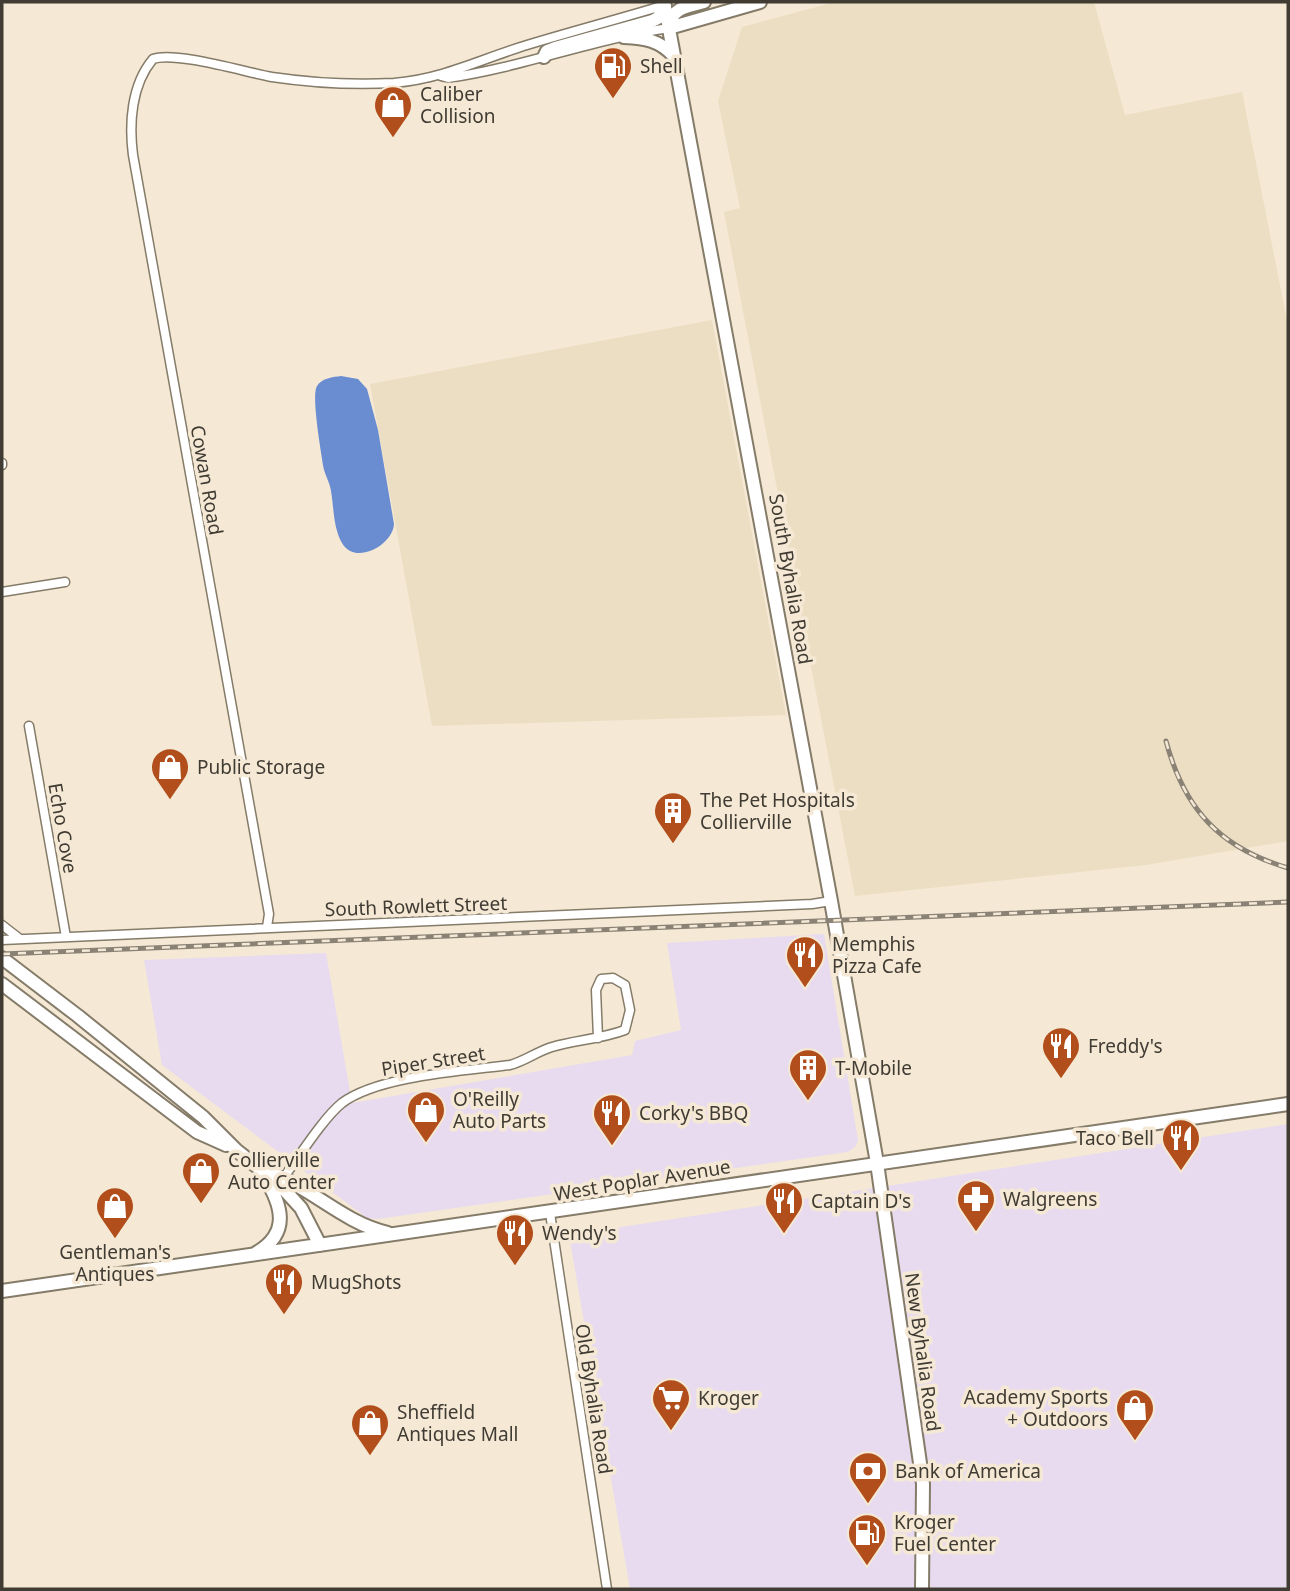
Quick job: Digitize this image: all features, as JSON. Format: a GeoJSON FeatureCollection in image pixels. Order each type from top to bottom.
{"type":"FeatureCollection","features":[{"type":"Feature","properties":{"kind":"main road"},"geometry":{"type":"LineString","coordinates":[[704,2],[674,12],[669,21],[669,29],[760,2]]}},
{"type":"Feature","properties":{"kind":"main road"},"geometry":{"type":"LineString","coordinates":[[544,57],[547,51],[555,48],[652,21],[658,18],[669,3]]}},
{"type":"Feature","properties":{"kind":"main road","name":"South Byhalia Road"},"geometry":{"type":"LineString","coordinates":[[669,3],[669,29],[674,57],[877,1163]]}},
{"type":"Feature","properties":{"kind":"main road"},"geometry":{"type":"LineString","coordinates":[[624,37],[650,39],[667,49],[674,57]]}},
{"type":"Feature","properties":{"kind":"main road"},"geometry":{"type":"LineString","coordinates":[[2,958],[203,1117],[236,1150],[279,1184],[301,1208],[320,1245]]}},
{"type":"Feature","properties":{"kind":"main road"},"geometry":{"type":"LineString","coordinates":[[2,984],[197,1132],[236,1150]]}},
{"type":"Feature","properties":{"kind":"main road","name":"West Poplar Avenue"},"geometry":{"type":"LineString","coordinates":[[2,1291],[1288,1104]]}},
{"type":"Feature","properties":{"kind":"main road","name":"New Byhalia Road"},"geometry":{"type":"LineString","coordinates":[[877,1163],[923,1484],[922,1589]]}},
{"type":"Feature","properties":{"kind":"main road"},"geometry":{"type":"LineString","coordinates":[[279,1184],[302,1186],[353,1222],[372,1230],[396,1235]]}},
{"type":"Feature","properties":{"kind":"main road"},"geometry":{"type":"LineString","coordinates":[[254,1255],[265,1248],[279,1228],[279,1184]]}},
{"type":"Feature","properties":{"kind":"street"},"geometry":{"type":"LineString","coordinates":[[441,76],[527,45],[669,3]]}},
{"type":"Feature","properties":{"kind":"street"},"geometry":{"type":"LineString","coordinates":[[441,76],[448,78],[470,75],[624,37],[669,29]]}},
{"type":"Feature","properties":{"kind":"street","name":"Cowan Road"},"geometry":{"type":"LineString","coordinates":[[267,927],[268,914],[132,147],[133,108],[143,74],[153,59],[170,56],[299,80],[393,83],[441,76]]}},
{"type":"Feature","properties":{"kind":"street"},"geometry":{"type":"LineString","coordinates":[[2,592],[65,582]]}},
{"type":"Feature","properties":{"kind":"street","name":"Echo Cove"},"geometry":{"type":"LineString","coordinates":[[29,726],[66,937]]}},
{"type":"Feature","properties":{"kind":"street","name":"South Rowlett Street"},"geometry":{"type":"LineString","coordinates":[[2,940],[799,905],[831,901]]}},
{"type":"Feature","properties":{"kind":"street"},"geometry":{"type":"LineString","coordinates":[[2,925],[20,939]]}},
{"type":"Feature","properties":{"kind":"street","name":"Piper Street"},"geometry":{"type":"LineString","coordinates":[[279,1184],[340,1104],[369,1088],[510,1065],[551,1048],[598,1038],[625,1030],[630,1010],[625,985],[613,978],[601,979],[596,990],[598,1038]]}},
{"type":"Feature","properties":{"kind":"street","name":"Old Byhalia Road"},"geometry":{"type":"LineString","coordinates":[[550,1213],[607,1589]]}},
{"type":"Feature","properties":{"kind":"shaded area"},"geometry":{"type":"Polygon","coordinates":[[[835,2],[1094,2],[1125,115],[1242,92],[1288,326],[1288,841],[1146,865],[855,896],[724,212],[740,208],[718,101],[742,27],[835,2]]]}},
{"type":"Feature","properties":{"kind":"shaded area"},"geometry":{"type":"Polygon","coordinates":[[[712,320],[786,715],[432,726],[370,384],[712,320]]]}},
{"type":"Feature","properties":{"kind":"shaded area"},"geometry":{"type":"Polygon","coordinates":[[[824,934],[858,1140],[856,1146],[848,1152],[378,1219],[367,1218],[162,1065],[144,960],[326,953],[352,1103],[632,1055],[635,1041],[681,1030],[667,943],[824,934]]]}},
{"type":"Feature","properties":{"kind":"shaded area"},"geometry":{"type":"Polygon","coordinates":[[[1288,1124],[1288,1589],[630,1589],[569,1235],[1288,1124]]]}},
{"type":"Feature","properties":{"kind":"water"},"geometry":{"type":"Polygon","coordinates":[[[331,377],[358,379],[367,389],[378,430],[394,524],[392,532],[381,545],[364,553],[348,550],[339,537],[317,424],[317,386],[331,377]]]}},
{"type":"Feature","properties":{"kind":"railway"},"geometry":{"type":"LineString","coordinates":[[1166,741],[1183,787],[1208,822],[1224,837],[1243,849],[1288,868]]}},
{"type":"Feature","properties":{"kind":"railway"},"geometry":{"type":"LineString","coordinates":[[2,954],[1288,902]]}},
{"type":"Feature","properties":{"kind":"place","name":"Shell"},"geometry":{"type":"Point","coordinates":[613,100]}},
{"type":"Feature","properties":{"kind":"place","name":"Caliber Collision"},"geometry":{"type":"Point","coordinates":[393,139]}},
{"type":"Feature","properties":{"kind":"place","name":"Public Storage"},"geometry":{"type":"Point","coordinates":[170,801]}},
{"type":"Feature","properties":{"kind":"place","name":"The Pet Hospitals Collierville"},"geometry":{"type":"Point","coordinates":[673,845]}},
{"type":"Feature","properties":{"kind":"place","name":"Memphis Pizza Cafe"},"geometry":{"type":"Point","coordinates":[805,989]}},
{"type":"Feature","properties":{"kind":"place","name":"Freddy's"},"geometry":{"type":"Point","coordinates":[1061,1080]}},
{"type":"Feature","properties":{"kind":"place","name":"T-Mobile"},"geometry":{"type":"Point","coordinates":[808,1102]}},
{"type":"Feature","properties":{"kind":"place","name":"O'Reilly Auto Parts"},"geometry":{"type":"Point","coordinates":[426,1144]}},
{"type":"Feature","properties":{"kind":"place","name":"Corky's BBQ"},"geometry":{"type":"Point","coordinates":[612,1147]}},
{"type":"Feature","properties":{"kind":"place","name":"Taco Bell"},"geometry":{"type":"Point","coordinates":[1181,1172]}},
{"type":"Feature","properties":{"kind":"place","name":"Collierville Auto Center"},"geometry":{"type":"Point","coordinates":[201,1205]}},
{"type":"Feature","properties":{"kind":"place","name":"Walgreens"},"geometry":{"type":"Point","coordinates":[976,1233]}},
{"type":"Feature","properties":{"kind":"place","name":"Captain D's"},"geometry":{"type":"Point","coordinates":[784,1235]}},
{"type":"Feature","properties":{"kind":"place","name":"Gentleman's Antiques"},"geometry":{"type":"Point","coordinates":[115,1240]}},
{"type":"Feature","properties":{"kind":"place","name":"Wendy's"},"geometry":{"type":"Point","coordinates":[515,1267]}},
{"type":"Feature","properties":{"kind":"place","name":"MugShots"},"geometry":{"type":"Point","coordinates":[284,1316]}},
{"type":"Feature","properties":{"kind":"place","name":"Kroger"},"geometry":{"type":"Point","coordinates":[671,1432]}},
{"type":"Feature","properties":{"kind":"place","name":"Academy Sports + Outdoors"},"geometry":{"type":"Point","coordinates":[1135,1442]}},
{"type":"Feature","properties":{"kind":"place","name":"Sheffield Antiques Mall"},"geometry":{"type":"Point","coordinates":[370,1457]}},
{"type":"Feature","properties":{"kind":"place","name":"Bank of America"},"geometry":{"type":"Point","coordinates":[868,1505]}},
{"type":"Feature","properties":{"kind":"place","name":"Kroger Fuel Center"},"geometry":{"type":"Point","coordinates":[867,1567]}}]}
